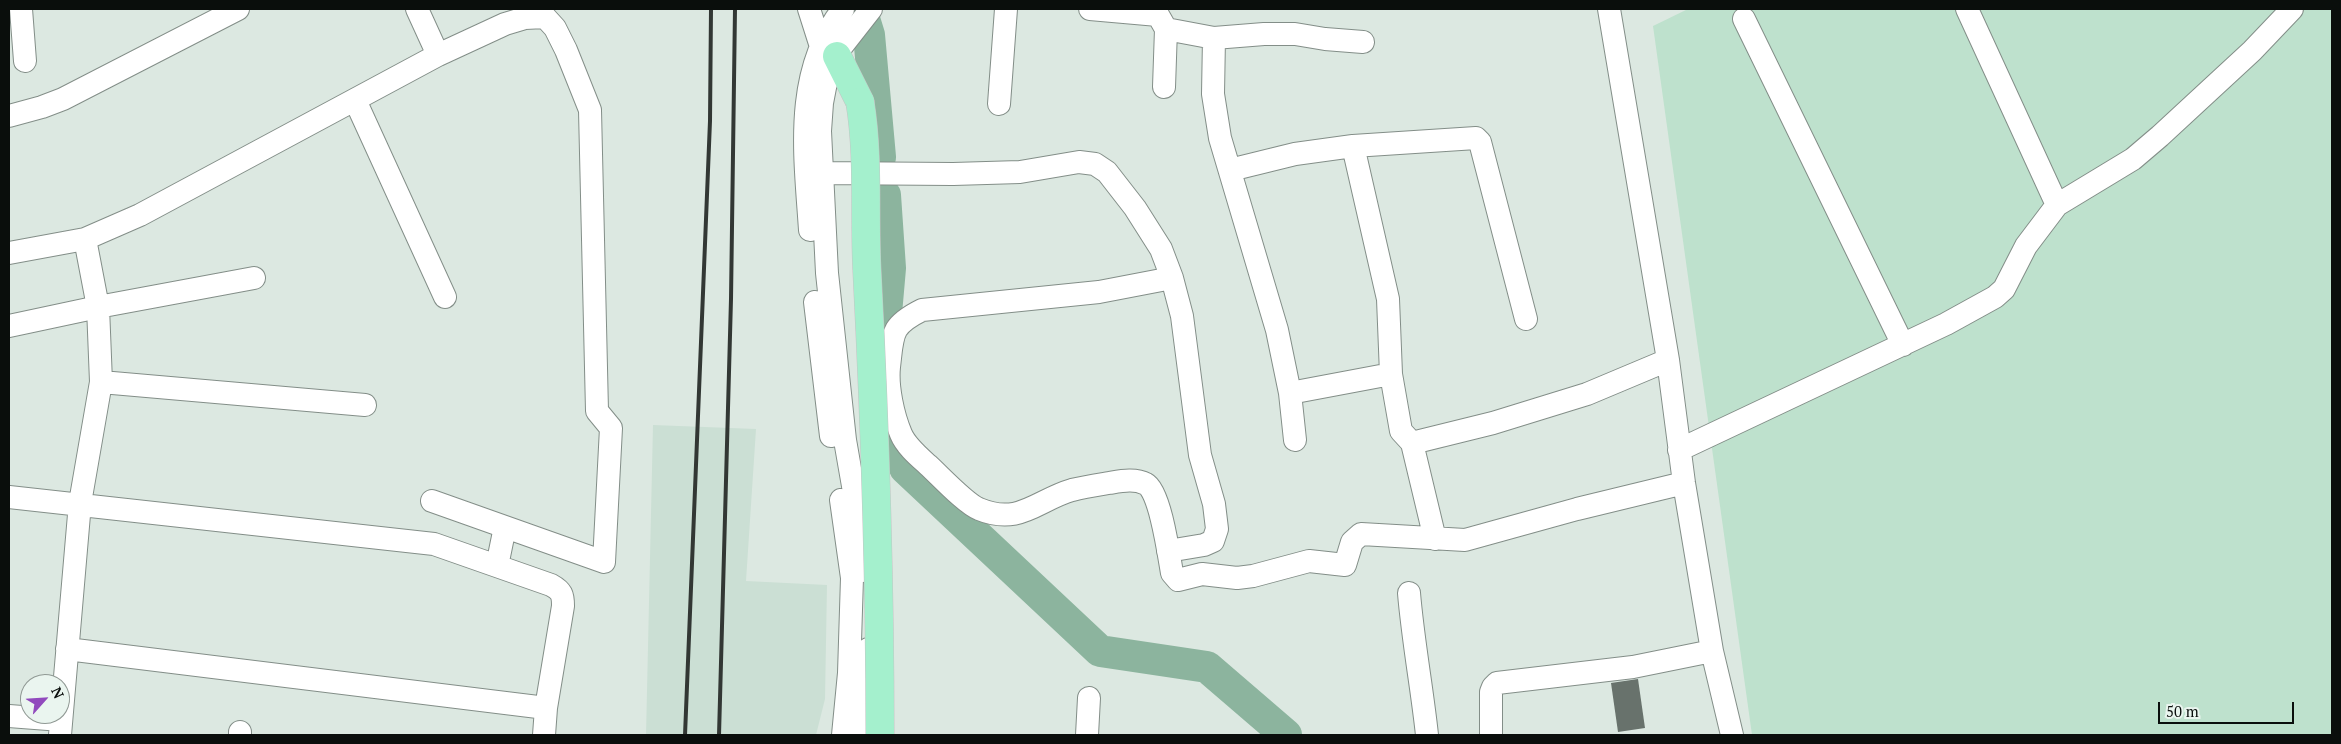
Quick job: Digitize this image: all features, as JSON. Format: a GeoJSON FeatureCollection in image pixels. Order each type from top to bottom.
{"type":"FeatureCollection","features":[{"type":"Feature","properties":{"kind":"main road"},"geometry":{"type":"LineString","coordinates":[[832,55],[860,102],[864,124],[866,242],[876,444],[880,581],[880,735]]}},
{"type":"Feature","properties":{"kind":"street"},"geometry":{"type":"LineString","coordinates":[[22,9],[25,62]]}},
{"type":"Feature","properties":{"kind":"street"},"geometry":{"type":"LineString","coordinates":[[9,116],[53,103],[238,9]]}},
{"type":"Feature","properties":{"kind":"street"},"geometry":{"type":"LineString","coordinates":[[417,9],[438,55]]}},
{"type":"Feature","properties":{"kind":"street"},"geometry":{"type":"LineString","coordinates":[[809,9],[832,55]]}},
{"type":"Feature","properties":{"kind":"street"},"geometry":{"type":"LineString","coordinates":[[842,735],[849,673],[852,578],[825,401],[816,316],[805,157],[806,106],[811,68],[832,55],[871,9]]}},
{"type":"Feature","properties":{"kind":"street"},"geometry":{"type":"LineString","coordinates":[[999,104],[1006,9]]}},
{"type":"Feature","properties":{"kind":"street"},"geometry":{"type":"LineString","coordinates":[[1090,9],[1158,15],[1166,29],[1164,87]]}},
{"type":"Feature","properties":{"kind":"street"},"geometry":{"type":"LineString","coordinates":[[1609,9],[1668,360],[1684,483],[1712,651],[1732,735]]}},
{"type":"Feature","properties":{"kind":"street"},"geometry":{"type":"LineString","coordinates":[[1967,9],[2057,205]]}},
{"type":"Feature","properties":{"kind":"street"},"geometry":{"type":"LineString","coordinates":[[1680,450],[1903,345],[1995,298],[2004,289],[2026,246],[2057,205],[2133,158],[2160,136],[2252,51],[2292,9]]}},
{"type":"Feature","properties":{"kind":"street"},"geometry":{"type":"LineString","coordinates":[[9,253],[85,239],[140,215],[438,55],[503,16],[525,18],[544,16],[555,28],[566,50],[590,110],[597,411],[611,428],[604,562],[432,501]]}},
{"type":"Feature","properties":{"kind":"street"},"geometry":{"type":"LineString","coordinates":[[836,17],[832,55],[822,103],[820,131],[828,273],[845,440],[869,576],[870,617],[862,735]]}},
{"type":"Feature","properties":{"kind":"street"},"geometry":{"type":"LineString","coordinates":[[1744,20],[1903,345]]}},
{"type":"Feature","properties":{"kind":"street"},"geometry":{"type":"LineString","coordinates":[[1166,29],[1214,38],[1264,34],[1295,34],[1363,42]]}},
{"type":"Feature","properties":{"kind":"street"},"geometry":{"type":"LineString","coordinates":[[1214,38],[1212,94],[1220,138],[1277,330],[1290,393],[1295,440]]}},
{"type":"Feature","properties":{"kind":"street"},"geometry":{"type":"LineString","coordinates":[[355,100],[445,297]]}},
{"type":"Feature","properties":{"kind":"street"},"geometry":{"type":"LineString","coordinates":[[1230,170],[1295,154],[1354,146],[1476,138],[1480,142],[1526,319]]}},
{"type":"Feature","properties":{"kind":"street"},"geometry":{"type":"LineString","coordinates":[[1354,146],[1388,299],[1391,374],[1401,431],[1412,443],[1435,539]]}},
{"type":"Feature","properties":{"kind":"street"},"geometry":{"type":"LineString","coordinates":[[822,173],[953,174],[1020,172],[1079,162],[1095,164],[1107,172],[1135,208],[1161,249],[1172,278],[1182,316],[1200,455],[1214,504],[1217,529],[1213,541],[1204,545],[1168,551]]}},
{"type":"Feature","properties":{"kind":"street"},"geometry":{"type":"LineString","coordinates":[[9,716],[61,728],[80,503],[102,382],[98,307],[85,239]]}},
{"type":"Feature","properties":{"kind":"street"},"geometry":{"type":"LineString","coordinates":[[9,326],[98,307],[254,278]]}},
{"type":"Feature","properties":{"kind":"street"},"geometry":{"type":"LineString","coordinates":[[1172,278],[1099,292],[922,310],[907,318],[893,333],[888,375],[894,412],[901,435],[915,454],[978,509],[1002,515],[1028,511],[1071,491],[1122,480],[1138,481],[1147,484],[1152,488],[1158,507],[1172,573],[1178,580],[1202,574],[1237,578],[1262,574],[1309,561],[1345,565],[1352,542],[1361,534],[1465,540],[1577,509],[1684,483]]}},
{"type":"Feature","properties":{"kind":"street"},"geometry":{"type":"LineString","coordinates":[[1412,443],[1493,423],[1577,397],[1668,360]]}},
{"type":"Feature","properties":{"kind":"street"},"geometry":{"type":"LineString","coordinates":[[1290,393],[1391,374]]}},
{"type":"Feature","properties":{"kind":"street"},"geometry":{"type":"LineString","coordinates":[[102,382],[365,405]]}},
{"type":"Feature","properties":{"kind":"street"},"geometry":{"type":"LineString","coordinates":[[9,496],[434,544],[552,585],[560,589],[563,595],[562,620],[546,708],[544,735]]}},
{"type":"Feature","properties":{"kind":"street"},"geometry":{"type":"LineString","coordinates":[[497,566],[505,527]]}},
{"type":"Feature","properties":{"kind":"street"},"geometry":{"type":"LineString","coordinates":[[1409,594],[1413,640],[1420,672],[1427,735]]}},
{"type":"Feature","properties":{"kind":"street"},"geometry":{"type":"LineString","coordinates":[[67,650],[546,708]]}},
{"type":"Feature","properties":{"kind":"street"},"geometry":{"type":"LineString","coordinates":[[1491,735],[1491,692],[1492,687],[1497,683],[1633,667],[1712,651]]}},
{"type":"Feature","properties":{"kind":"street"},"geometry":{"type":"LineString","coordinates":[[1087,735],[1089,698]]}},
{"type":"Feature","properties":{"kind":"shaded area"},"geometry":{"type":"Polygon","coordinates":[[[653,425],[756,429],[746,581],[827,585],[825,699],[816,735],[646,735],[653,425]]]}},
{"type":"Feature","properties":{"kind":"green space"},"geometry":{"type":"Polygon","coordinates":[[[1688,9],[2332,9],[2332,735],[1752,735],[1653,26],[1688,9]]]}},
{"type":"Feature","properties":{"kind":"building"},"geometry":{"type":"Polygon","coordinates":[[[1638,679],[1645,728],[1618,732],[1611,683],[1638,679]]]}},
{"type":"Feature","properties":{"kind":"waterway"},"geometry":{"type":"LineString","coordinates":[[861,9],[869,35],[880,157]]}},
{"type":"Feature","properties":{"kind":"waterway"},"geometry":{"type":"LineString","coordinates":[[885,195],[890,268],[879,393],[905,468],[1100,651],[1207,667],[1286,735]]}},
{"type":"Feature","properties":{"kind":"railway"},"geometry":{"type":"LineString","coordinates":[[685,735],[710,121],[711,9]]}},
{"type":"Feature","properties":{"kind":"railway"},"geometry":{"type":"LineString","coordinates":[[719,735],[731,299],[735,9]]}}]}
